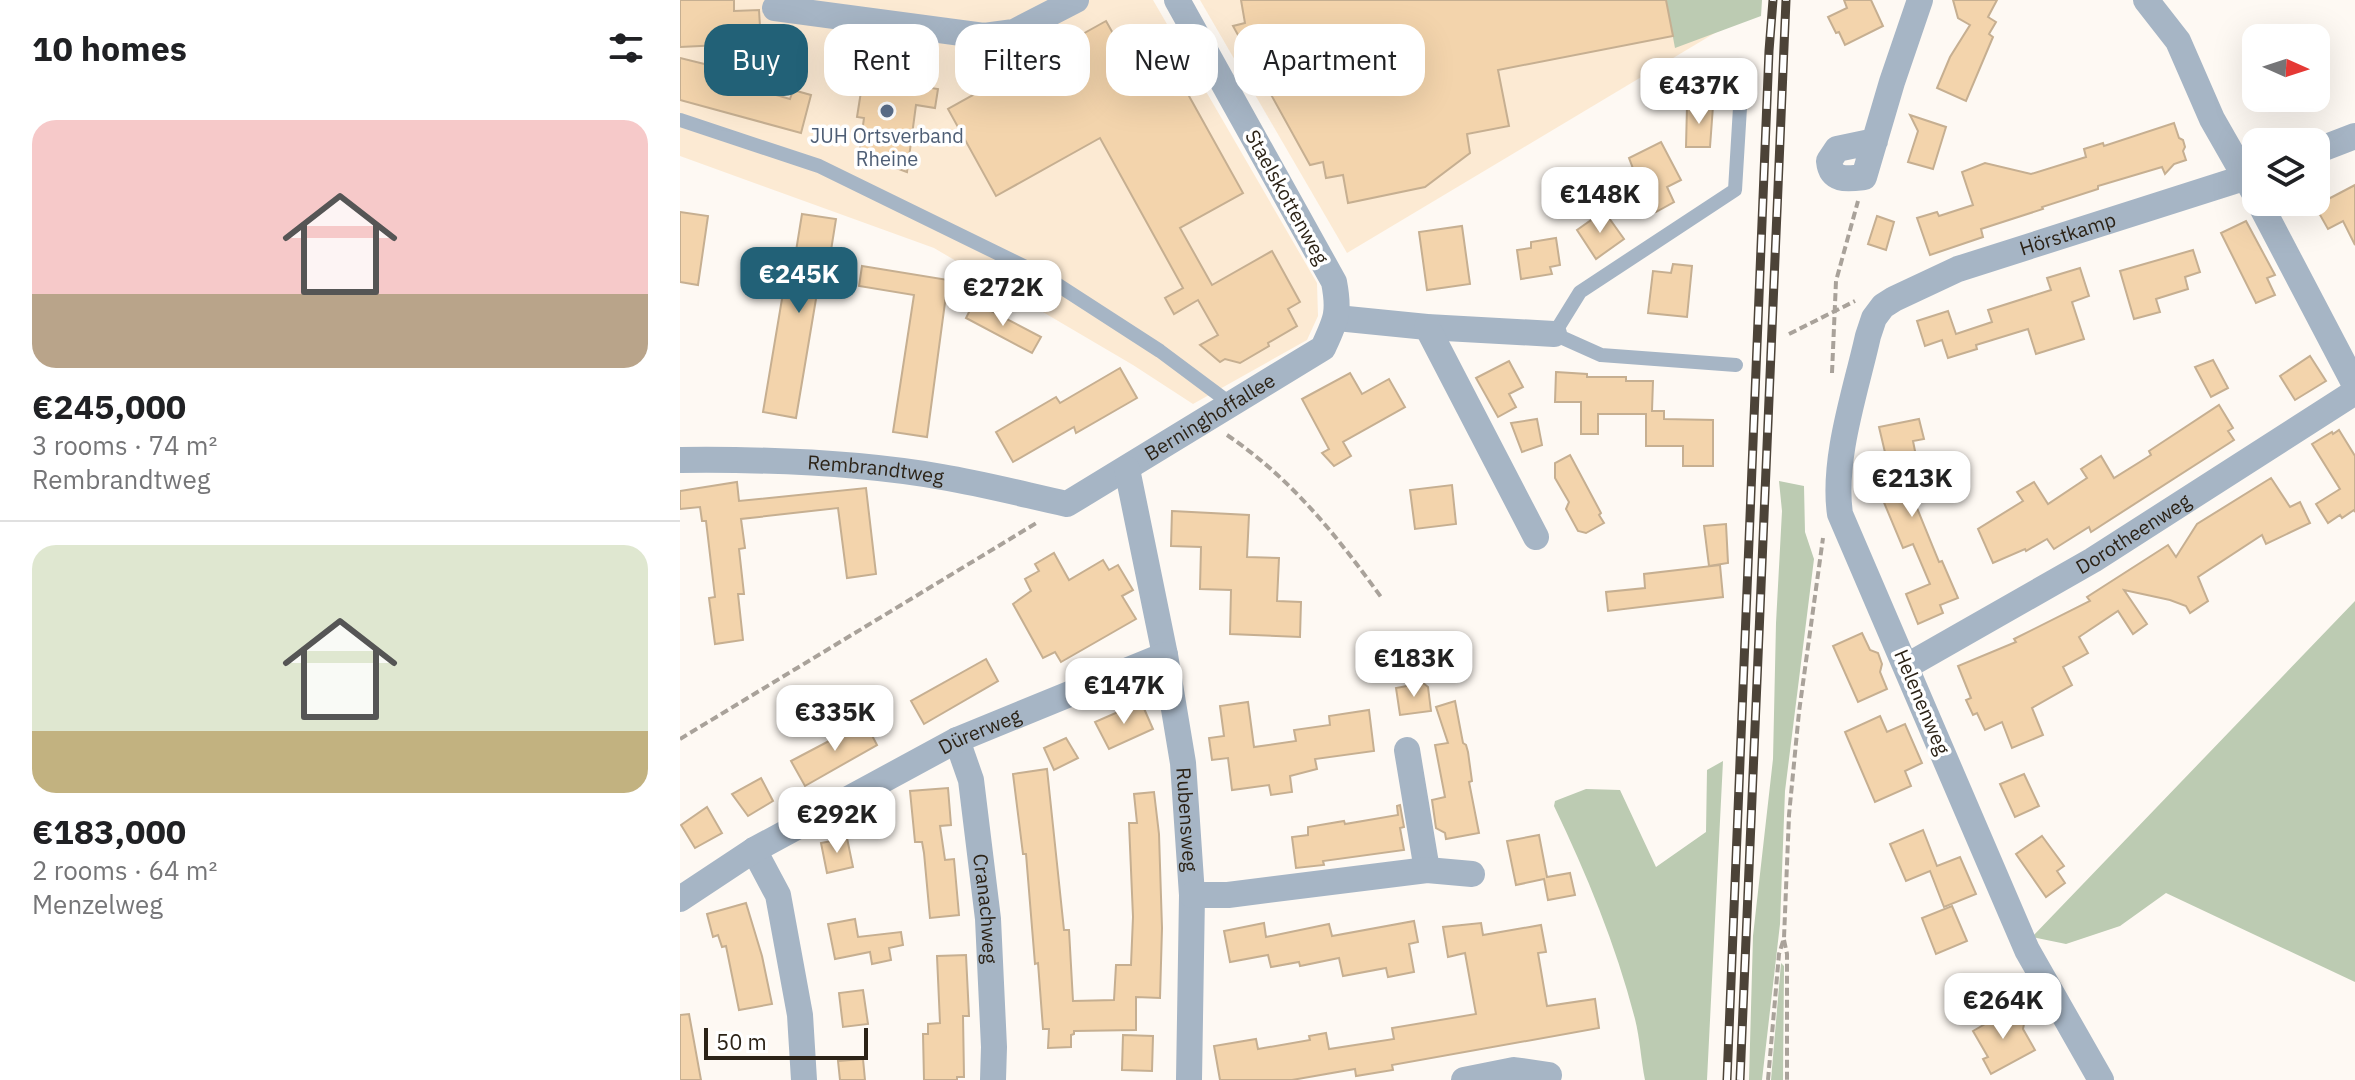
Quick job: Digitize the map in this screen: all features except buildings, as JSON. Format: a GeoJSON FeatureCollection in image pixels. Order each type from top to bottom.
{"type":"FeatureCollection","features":[{"type":"Feature","properties":{"kind":"street"},"geometry":{"type":"LineString","coordinates":[[775,8],[984,36],[1014,32],[1076,0]]}},
{"type":"Feature","properties":{"kind":"street","name":"Staelskottenweg"},"geometry":{"type":"LineString","coordinates":[[1177,0],[1334,282],[1337,318]]}},
{"type":"Feature","properties":{"kind":"street"},"geometry":{"type":"LineString","coordinates":[[1875,141],[1837,149],[1829,161],[1831,171],[1839,178],[1864,177],[1920,0]]}},
{"type":"Feature","properties":{"kind":"street"},"geometry":{"type":"LineString","coordinates":[[2146,0],[2178,41],[2212,119],[2242,166]]}},
{"type":"Feature","properties":{"kind":"street"},"geometry":{"type":"LineString","coordinates":[[2330,146],[2355,136]]}},
{"type":"Feature","properties":{"kind":"street","name":"Hörstkamp"},"geometry":{"type":"LineString","coordinates":[[1883,306],[1958,269],[2242,186]]}},
{"type":"Feature","properties":{"kind":"street"},"geometry":{"type":"LineString","coordinates":[[2266,216],[2355,385]]}},
{"type":"Feature","properties":{"kind":"street","name":"Helenenweg"},"geometry":{"type":"LineString","coordinates":[[1883,306],[1874,318],[1868,336],[1841,454],[1837,491],[1840,514],[2027,950],[2101,1080]]}},
{"type":"Feature","properties":{"kind":"street"},"geometry":{"type":"LineString","coordinates":[[1337,318],[1554,334]]}},
{"type":"Feature","properties":{"kind":"street","name":"Berninghoffallee"},"geometry":{"type":"LineString","coordinates":[[1067,504],[1323,348],[1337,318]]}},
{"type":"Feature","properties":{"kind":"street"},"geometry":{"type":"LineString","coordinates":[[1427,327],[1536,537]]}},
{"type":"Feature","properties":{"kind":"street","name":"Dorotheenweg"},"geometry":{"type":"LineString","coordinates":[[1907,666],[2093,560],[2355,392]]}},
{"type":"Feature","properties":{"kind":"street","name":"Rembrandtweg"},"geometry":{"type":"LineString","coordinates":[[680,460],[751,459],[844,465],[942,477],[1067,504]]}},
{"type":"Feature","properties":{"kind":"street","name":"Rubensweg"},"geometry":{"type":"LineString","coordinates":[[1127,469],[1165,655],[1183,763],[1192,895],[1189,1080]]}},
{"type":"Feature","properties":{"kind":"street","name":"Dürerweg"},"geometry":{"type":"LineString","coordinates":[[680,899],[754,850],[957,740],[1165,655]]}},
{"type":"Feature","properties":{"kind":"street","name":"Cranachweg"},"geometry":{"type":"LineString","coordinates":[[957,740],[971,780],[988,919],[993,1080]]}},
{"type":"Feature","properties":{"kind":"street"},"geometry":{"type":"LineString","coordinates":[[1407,750],[1427,870]]}},
{"type":"Feature","properties":{"kind":"street"},"geometry":{"type":"LineString","coordinates":[[754,850],[778,895],[800,1015],[804,1080]]}},
{"type":"Feature","properties":{"kind":"street"},"geometry":{"type":"LineString","coordinates":[[1192,895],[1228,895],[1427,870],[1472,874]]}},
{"type":"Feature","properties":{"kind":"street"},"geometry":{"type":"LineString","coordinates":[[1464,1080],[1514,1070],[1549,1075]]}},
{"type":"Feature","properties":{"kind":"lane"},"geometry":{"type":"LineString","coordinates":[[1736,365],[1601,355],[1554,334],[1580,292],[1735,190],[1741,91]]}},
{"type":"Feature","properties":{"kind":"lane"},"geometry":{"type":"LineString","coordinates":[[680,120],[819,166],[1044,276],[1160,351],[1231,404]]}},
{"type":"Feature","properties":{"kind":"path"},"geometry":{"type":"LineString","coordinates":[[1789,334],[1836,311],[1836,281],[1864,177]]}},
{"type":"Feature","properties":{"kind":"path"},"geometry":{"type":"LineString","coordinates":[[1206,420],[1250,450],[1302,497],[1337,537],[1381,597]]}},
{"type":"Feature","properties":{"kind":"path"},"geometry":{"type":"LineString","coordinates":[[680,739],[1067,504]]}},
{"type":"Feature","properties":{"kind":"path"},"geometry":{"type":"LineString","coordinates":[[1787,1080],[1787,954],[1784,938],[1789,815],[1823,532]]}},
{"type":"Feature","properties":{"kind":"path"},"geometry":{"type":"LineString","coordinates":[[1768,1080],[1779,954],[1784,938]]}},
{"type":"Feature","properties":{"kind":"shaded area"},"geometry":{"type":"Polygon","coordinates":[[[680,0],[1153,0],[1167,24],[1106,24],[1106,96],[1209,96],[1317,283],[1318,316],[1307,340],[1193,404],[1133,365],[934,248],[680,156],[680,0]]]}},
{"type":"Feature","properties":{"kind":"shaded area"},"geometry":{"type":"Polygon","coordinates":[[[1200,0],[1757,0],[1755,9],[1347,253],[1256,96],[1425,96],[1425,24],[1234,24],[1234,59],[1218,31],[1218,24],[1214,24],[1200,0]]]}},
{"type":"Feature","properties":{"kind":"green space"},"geometry":{"type":"Polygon","coordinates":[[[1666,0],[1762,0],[1761,16],[1675,48],[1666,0]]]}},
{"type":"Feature","properties":{"kind":"green space"},"geometry":{"type":"Polygon","coordinates":[[[1779,481],[1804,486],[1805,532],[1814,559],[1785,791],[1780,924],[1762,1080],[1749,1080],[1753,936],[1773,759],[1782,511],[1779,481]]]}},
{"type":"Feature","properties":{"kind":"green space"},"geometry":{"type":"Polygon","coordinates":[[[2355,601],[2355,982],[2166,893],[2120,926],[2066,944],[2032,937],[2355,601]]]}},
{"type":"Feature","properties":{"kind":"green space"},"geometry":{"type":"Polygon","coordinates":[[[1723,761],[1707,1080],[1645,1080],[1637,1027],[1619,964],[1589,884],[1554,806],[1555,801],[1586,789],[1620,790],[1656,867],[1706,832],[1707,770],[1723,761]]]}},
{"type":"Feature","properties":{"kind":"green space"},"geometry":{"type":"Polygon","coordinates":[[[1781,963],[1784,966],[1783,1080],[1771,1080],[1781,963]]]}},
{"type":"Feature","properties":{"kind":"railway"},"geometry":{"type":"LineString","coordinates":[[1727,1080],[1773,0]]}},
{"type":"Feature","properties":{"kind":"railway"},"geometry":{"type":"LineString","coordinates":[[1740,1080],[1786,0]]}},
{"type":"Feature","properties":{"kind":"place","name":"JUH Ortsverband Rheine"},"geometry":{"type":"Point","coordinates":[887,111]}}]}
